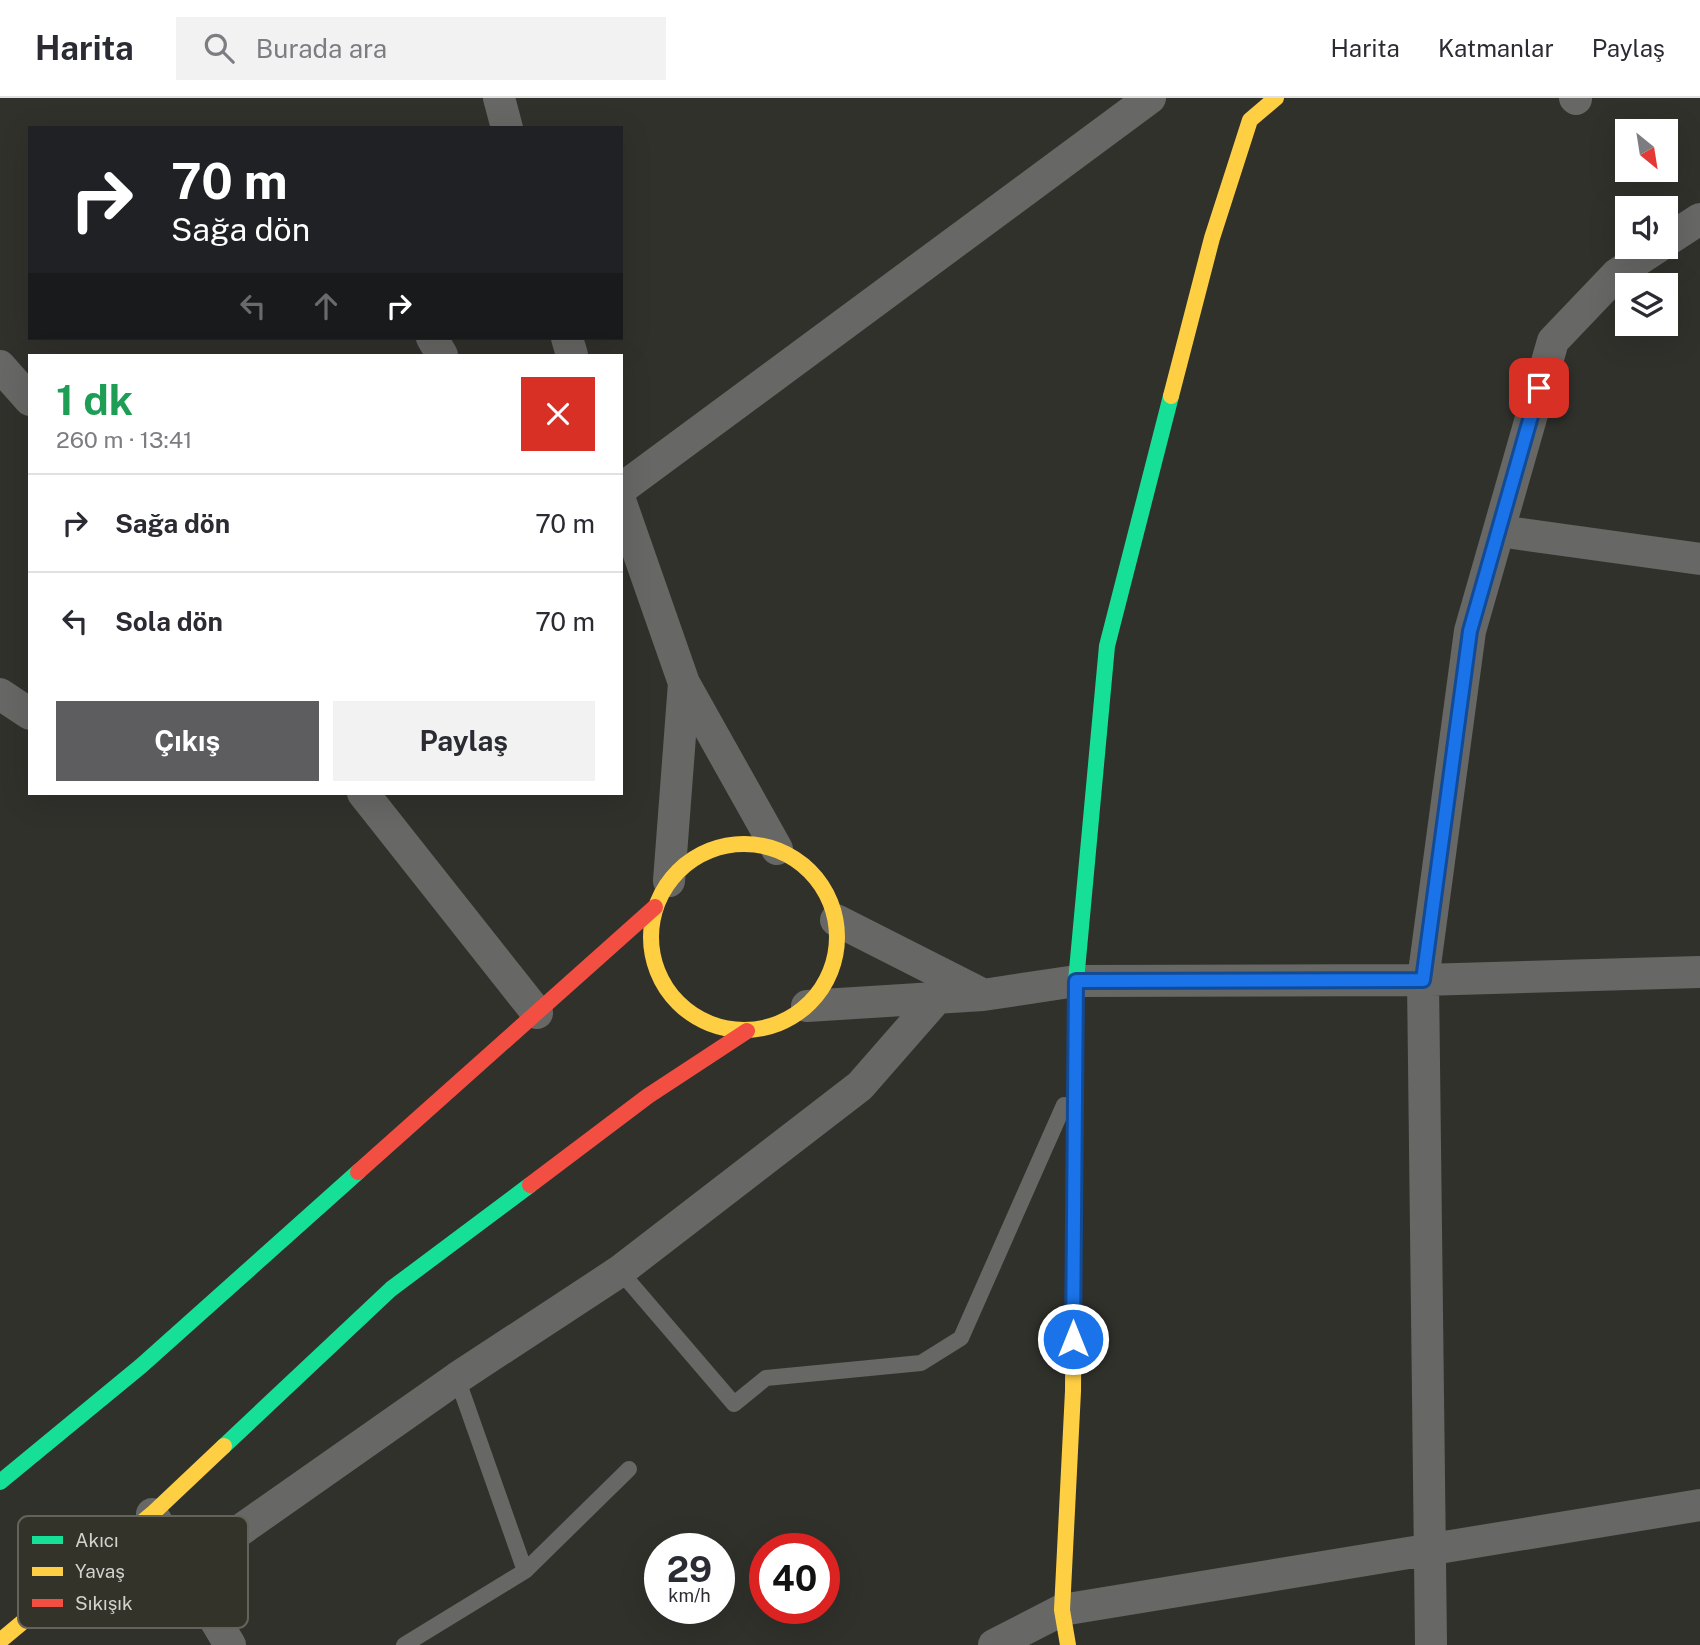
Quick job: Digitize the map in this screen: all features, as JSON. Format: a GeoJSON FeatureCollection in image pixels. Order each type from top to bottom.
{"type":"FeatureCollection","features":[{"type":"Feature","properties":{"kind":"street"},"geometry":{"type":"LineString","coordinates":[[499,98],[506,126]]}},
{"type":"Feature","properties":{"kind":"street"},"geometry":{"type":"LineString","coordinates":[[623,488],[1150,98]]}},
{"type":"Feature","properties":{"kind":"street"},"geometry":{"type":"LineString","coordinates":[[1068,1645],[1062,1610],[1073,1391],[1076,981],[1107,646],[1246,109],[1276,98]]}},
{"type":"Feature","properties":{"kind":"street"},"geometry":{"type":"LineString","coordinates":[[1678,233],[1700,219]]}},
{"type":"Feature","properties":{"kind":"street"},"geometry":{"type":"LineString","coordinates":[[1430,1645],[1423,980],[1470,631],[1553,341],[1617,274],[1640,259]]}},
{"type":"Feature","properties":{"kind":"street"},"geometry":{"type":"LineString","coordinates":[[0,366],[28,398]]}},
{"type":"Feature","properties":{"kind":"street"},"geometry":{"type":"LineString","coordinates":[[623,509],[684,683],[777,849]]}},
{"type":"Feature","properties":{"kind":"street"},"geometry":{"type":"LineString","coordinates":[[1499,531],[1700,559]]}},
{"type":"Feature","properties":{"kind":"street"},"geometry":{"type":"LineString","coordinates":[[684,683],[662,894],[650,936],[655,966],[668,992],[689,1013],[716,1026],[747,1031]]}},
{"type":"Feature","properties":{"kind":"street"},"geometry":{"type":"LineString","coordinates":[[0,694],[28,713]]}},
{"type":"Feature","properties":{"kind":"street"},"geometry":{"type":"LineString","coordinates":[[365,795],[537,1013]]}},
{"type":"Feature","properties":{"kind":"street"},"geometry":{"type":"LineString","coordinates":[[0,1482],[141,1366],[537,1013],[662,894],[691,860],[718,847],[748,843],[777,849],[805,865],[825,890],[836,920],[837,951],[826,982],[807,1006],[779,1024],[747,1031],[648,1096],[391,1289],[150,1516]]}},
{"type":"Feature","properties":{"kind":"street"},"geometry":{"type":"LineString","coordinates":[[836,920],[983,995]]}},
{"type":"Feature","properties":{"kind":"street"},"geometry":{"type":"LineString","coordinates":[[807,1006],[983,995],[1076,981],[1423,980],[1700,972]]}},
{"type":"Feature","properties":{"kind":"street"},"geometry":{"type":"LineString","coordinates":[[248,1525],[457,1378],[620,1271],[860,1086],[937,998]]}},
{"type":"Feature","properties":{"kind":"street"},"geometry":{"type":"LineString","coordinates":[[994,1645],[1062,1610],[1700,1505]]}},
{"type":"Feature","properties":{"kind":"street"},"geometry":{"type":"LineString","coordinates":[[0,1642],[18,1627]]}},
{"type":"Feature","properties":{"kind":"street"},"geometry":{"type":"LineString","coordinates":[[220,1628],[230,1645]]}},
{"type":"Feature","properties":{"kind":"lane"},"geometry":{"type":"LineString","coordinates":[[620,1271],[734,1404],[766,1378],[921,1363],[961,1338],[1074,1080]]}},
{"type":"Feature","properties":{"kind":"lane"},"geometry":{"type":"LineString","coordinates":[[457,1378],[525,1571]]}},
{"type":"Feature","properties":{"kind":"lane"},"geometry":{"type":"LineString","coordinates":[[404,1645],[525,1571],[629,1469]]}},
{"type":"Feature","properties":{"kind":"traffic: fast"},"geometry":{"type":"LineString","coordinates":[[1075,1086],[1076,981],[1107,646],[1171,396]]}},
{"type":"Feature","properties":{"kind":"traffic: fast"},"geometry":{"type":"LineString","coordinates":[[0,1482],[141,1366],[358,1172]]}},
{"type":"Feature","properties":{"kind":"traffic: fast"},"geometry":{"type":"LineString","coordinates":[[224,1446],[391,1289],[530,1185]]}},
{"type":"Feature","properties":{"kind":"traffic: slow"},"geometry":{"type":"LineString","coordinates":[[1171,396],[1212,238],[1250,120],[1276,98]]}},
{"type":"Feature","properties":{"kind":"traffic: slow"},"geometry":{"type":"LineString","coordinates":[[744,844],[780,851],[810,871],[830,901],[837,937],[830,973],[810,1003],[780,1023],[744,1030],[708,1023],[678,1003],[658,973],[651,937],[658,901],[678,871],[708,851],[744,844]]}},
{"type":"Feature","properties":{"kind":"traffic: slow"},"geometry":{"type":"LineString","coordinates":[[1068,1645],[1062,1610],[1073,1391],[1075,1086]]}},
{"type":"Feature","properties":{"kind":"traffic: slow"},"geometry":{"type":"LineString","coordinates":[[150,1516],[224,1446]]}},
{"type":"Feature","properties":{"kind":"traffic: slow"},"geometry":{"type":"LineString","coordinates":[[0,1641],[18,1626]]}},
{"type":"Feature","properties":{"kind":"traffic: jam"},"geometry":{"type":"LineString","coordinates":[[358,1172],[655,907]]}},
{"type":"Feature","properties":{"kind":"traffic: jam"},"geometry":{"type":"LineString","coordinates":[[530,1185],[648,1096],[747,1031]]}},
{"type":"Feature","properties":{"kind":"route"},"geometry":{"type":"LineString","coordinates":[[1073,1339],[1076,981],[1423,980],[1470,631],[1539,388]]}}]}
